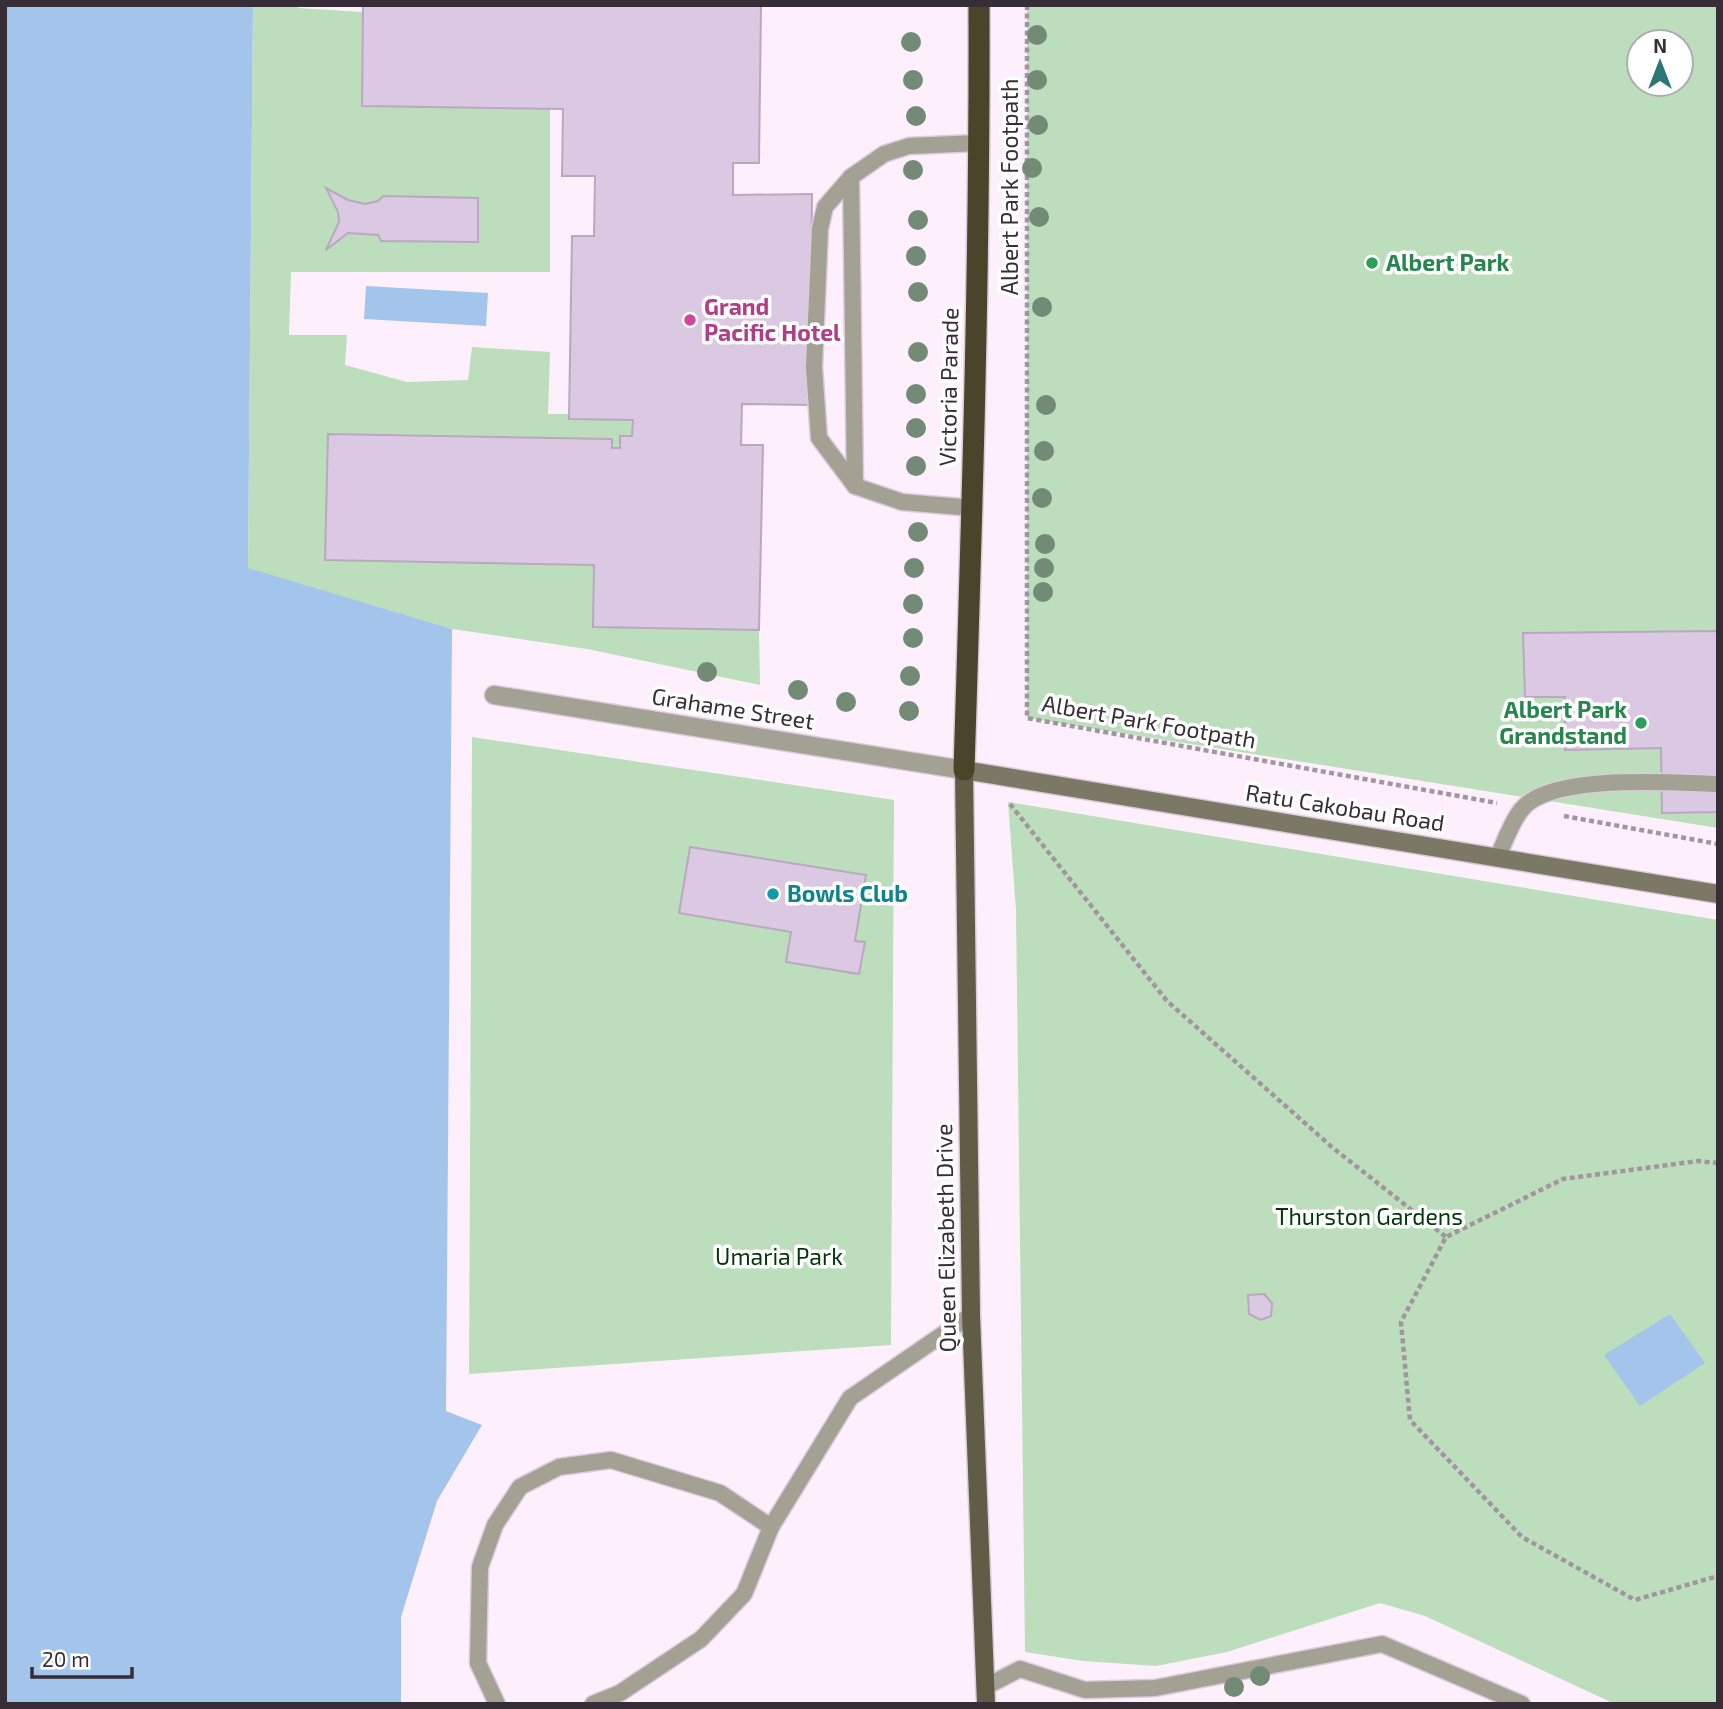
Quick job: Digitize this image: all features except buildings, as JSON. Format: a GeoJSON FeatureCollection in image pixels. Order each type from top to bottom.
{"type":"FeatureCollection","features":[{"type":"Feature","properties":{"kind":"highway","name":"Victoria Parade"},"geometry":{"type":"LineString","coordinates":[[964,770],[973,508],[979,5]]}},
{"type":"Feature","properties":{"kind":"main road","name":"Ratu Cakobau Road"},"geometry":{"type":"LineString","coordinates":[[964,770],[1718,894]]}},
{"type":"Feature","properties":{"kind":"main road","name":"Queen Elizabeth Drive"},"geometry":{"type":"LineString","coordinates":[[964,770],[971,1315],[986,1695]]}},
{"type":"Feature","properties":{"kind":"street","name":"Grahame Street"},"geometry":{"type":"LineString","coordinates":[[494,695],[964,770]]}},
{"type":"Feature","properties":{"kind":"lane"},"geometry":{"type":"LineString","coordinates":[[973,508],[902,502],[855,486],[819,438],[814,367],[820,229],[825,207],[851,177],[884,154],[909,146],[979,143]]}},
{"type":"Feature","properties":{"kind":"lane"},"geometry":{"type":"LineString","coordinates":[[851,177],[855,486]]}},
{"type":"Feature","properties":{"kind":"lane"},"geometry":{"type":"LineString","coordinates":[[1497,858],[1522,808],[1543,794],[1577,786],[1633,782],[1718,784]]}},
{"type":"Feature","properties":{"kind":"lane"},"geometry":{"type":"LineString","coordinates":[[593,1704],[621,1693],[701,1639],[744,1594],[771,1527],[849,1398],[971,1315]]}},
{"type":"Feature","properties":{"kind":"lane"},"geometry":{"type":"LineString","coordinates":[[497,1704],[478,1663],[480,1567],[495,1525],[520,1487],[559,1467],[611,1461],[720,1493],[771,1527]]}},
{"type":"Feature","properties":{"kind":"lane"},"geometry":{"type":"LineString","coordinates":[[986,1695],[1020,1669],[1085,1690],[1152,1696],[1382,1644],[1522,1704]]}},
{"type":"Feature","properties":{"kind":"lane"},"geometry":{"type":"LineString","coordinates":[[1085,1690],[1100,1704]]}},
{"type":"Feature","properties":{"kind":"path","name":"Albert Park Footpath"},"geometry":{"type":"LineString","coordinates":[[1027,5],[1027,718],[1718,844]]}},
{"type":"Feature","properties":{"kind":"path"},"geometry":{"type":"LineString","coordinates":[[1008,802],[1167,1001],[1333,1148],[1446,1237]]}},
{"type":"Feature","properties":{"kind":"path"},"geometry":{"type":"LineString","coordinates":[[1718,1163],[1698,1161],[1563,1179],[1446,1237],[1401,1322],[1410,1420],[1522,1537],[1635,1600],[1718,1576]]}},
{"type":"Feature","properties":{"kind":"green space"},"geometry":{"type":"Polygon","coordinates":[[[253,5],[298,5],[298,8],[363,12],[362,106],[550,109],[550,272],[291,272],[289,335],[347,335],[345,365],[407,382],[468,380],[472,347],[550,352],[548,414],[569,414],[569,419],[633,420],[632,436],[620,436],[620,448],[612,448],[612,439],[328,434],[325,560],[594,565],[593,627],[759,630],[760,685],[587,649],[452,629],[248,569],[253,5]]]}},
{"type":"Feature","properties":{"kind":"green space","name":"Albert Park"},"geometry":{"type":"Polygon","coordinates":[[[1027,5],[1718,5],[1718,828],[1027,718],[1027,5]]]}},
{"type":"Feature","properties":{"kind":"green space","name":"Umaria Park"},"geometry":{"type":"Polygon","coordinates":[[[472,737],[894,800],[891,1345],[469,1374],[472,737]]]}},
{"type":"Feature","properties":{"kind":"green space","name":"Thurston Gardens"},"geometry":{"type":"Polygon","coordinates":[[[1008,802],[1718,920],[1718,1704],[1615,1704],[1425,1616],[1380,1603],[1227,1652],[1156,1666],[1083,1661],[1025,1652],[1016,910],[1008,802]]]}},
{"type":"Feature","properties":{"kind":"water"},"geometry":{"type":"Polygon","coordinates":[[[5,5],[253,5],[248,568],[452,629],[446,1411],[482,1425],[437,1501],[401,1617],[401,1704],[5,1704],[5,5]]]}},
{"type":"Feature","properties":{"kind":"water"},"geometry":{"type":"Polygon","coordinates":[[[366,286],[488,293],[486,326],[364,319],[366,286]]]}},
{"type":"Feature","properties":{"kind":"water"},"geometry":{"type":"Polygon","coordinates":[[[1670,1314],[1705,1363],[1640,1406],[1604,1355],[1670,1314]]]}},
{"type":"Feature","properties":{"kind":"place","name":"Albert Park"},"geometry":{"type":"Point","coordinates":[1372,263]}},
{"type":"Feature","properties":{"kind":"place","name":"Grand Pacific Hotel"},"geometry":{"type":"Point","coordinates":[690,320]}},
{"type":"Feature","properties":{"kind":"place","name":"Albert Park Grandstand"},"geometry":{"type":"Point","coordinates":[1641,723]}},
{"type":"Feature","properties":{"kind":"place","name":"Bowls Club"},"geometry":{"type":"Point","coordinates":[773,894]}}]}
